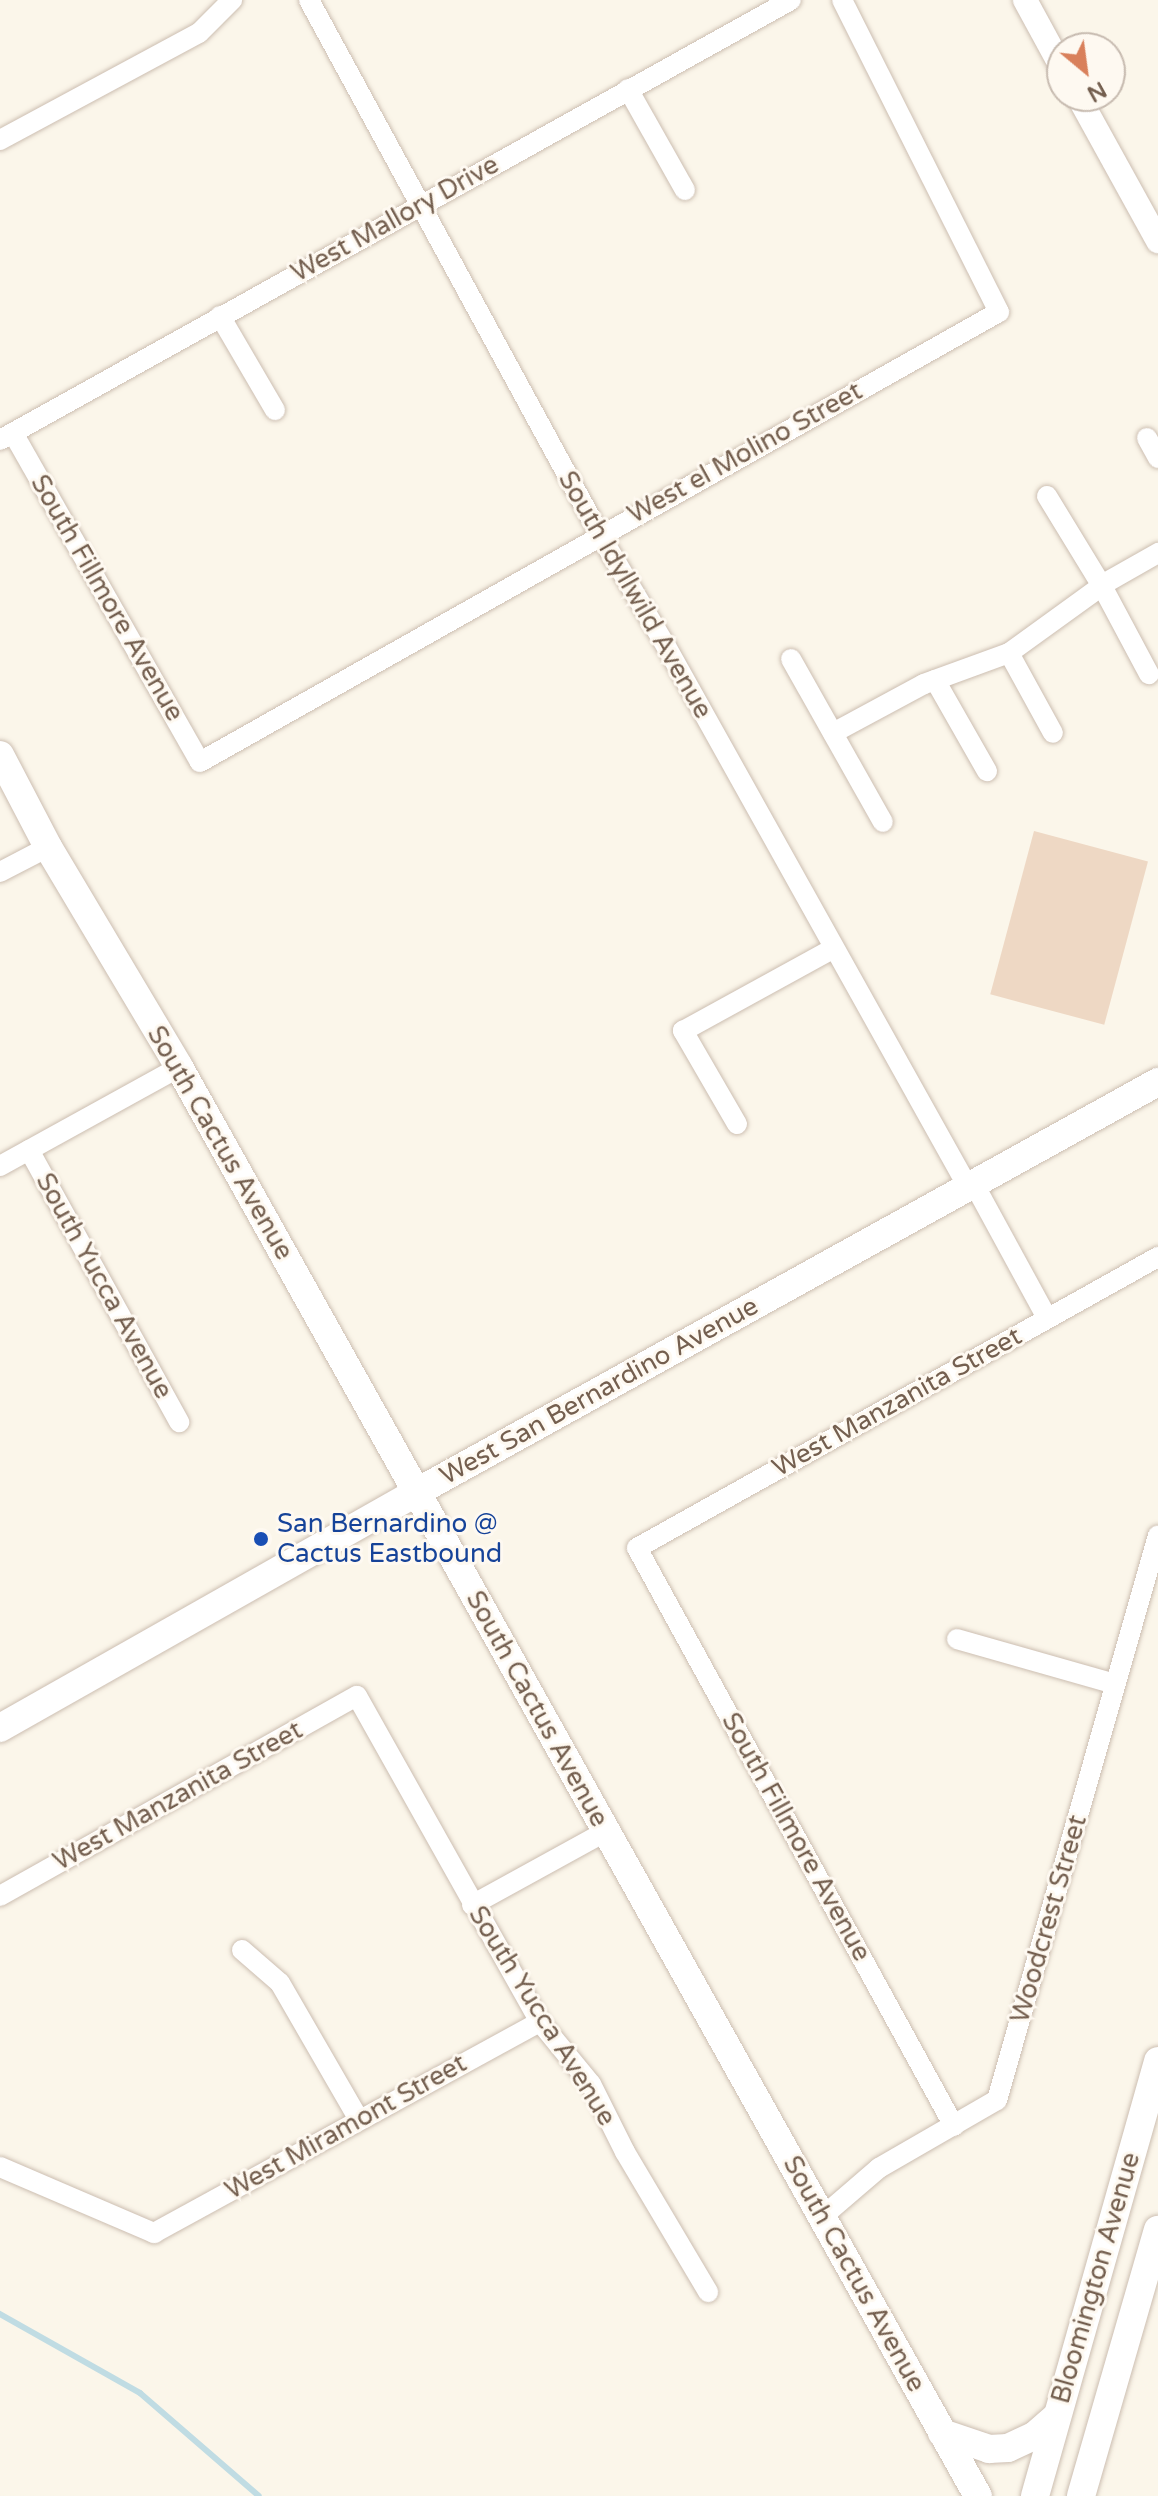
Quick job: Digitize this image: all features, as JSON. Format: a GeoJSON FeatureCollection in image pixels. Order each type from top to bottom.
{"type":"FeatureCollection","features":[{"type":"Feature","properties":{"kind":"main road","name":"South Cactus Avenue"},"geometry":{"type":"LineString","coordinates":[[0,755],[48,847],[179,1067],[978,2496]]}},
{"type":"Feature","properties":{"kind":"main road","name":"West San Bernardino Avenue"},"geometry":{"type":"LineString","coordinates":[[0,1728],[417,1492],[1158,1082]]}},
{"type":"Feature","properties":{"kind":"main road","name":"Bloomington Avenue"},"geometry":{"type":"LineString","coordinates":[[1035,2496],[1158,2061]]}},
{"type":"Feature","properties":{"kind":"main road","name":"Bloomington Avenue"},"geometry":{"type":"LineString","coordinates":[[1081,2496],[1158,2230]]}},
{"type":"Feature","properties":{"kind":"main road"},"geometry":{"type":"LineString","coordinates":[[942,2433],[989,2449],[1008,2448],[1034,2436],[1057,2416]]}},
{"type":"Feature","properties":{"kind":"street"},"geometry":{"type":"LineString","coordinates":[[0,140],[199,33],[232,0]]}},
{"type":"Feature","properties":{"kind":"street","name":"South Idyllwild Avenue"},"geometry":{"type":"LineString","coordinates":[[309,0],[600,535],[1047,1318]]}},
{"type":"Feature","properties":{"kind":"street","name":"West Mallory Drive"},"geometry":{"type":"LineString","coordinates":[[6,437],[791,0]]}},
{"type":"Feature","properties":{"kind":"street","name":"West el Molino Street"},"geometry":{"type":"LineString","coordinates":[[200,762],[999,312],[842,0]]}},
{"type":"Feature","properties":{"kind":"street"},"geometry":{"type":"LineString","coordinates":[[1025,0],[1046,39]]}},
{"type":"Feature","properties":{"kind":"street"},"geometry":{"type":"LineString","coordinates":[[628,89],[685,190]]}},
{"type":"Feature","properties":{"kind":"street"},"geometry":{"type":"LineString","coordinates":[[1087,112],[1158,241]]}},
{"type":"Feature","properties":{"kind":"street"},"geometry":{"type":"LineString","coordinates":[[220,316],[275,410]]}},
{"type":"Feature","properties":{"kind":"street","name":"South Fillmore Avenue"},"geometry":{"type":"LineString","coordinates":[[6,437],[200,762]]}},
{"type":"Feature","properties":{"kind":"street"},"geometry":{"type":"LineString","coordinates":[[1147,438],[1158,458]]}},
{"type":"Feature","properties":{"kind":"street"},"geometry":{"type":"LineString","coordinates":[[1047,496],[1102,586],[1149,674]]}},
{"type":"Feature","properties":{"kind":"street"},"geometry":{"type":"LineString","coordinates":[[833,733],[935,680],[1009,653],[1102,586],[1158,553]]}},
{"type":"Feature","properties":{"kind":"street"},"geometry":{"type":"LineString","coordinates":[[1009,653],[1053,733]]}},
{"type":"Feature","properties":{"kind":"street"},"geometry":{"type":"LineString","coordinates":[[791,659],[883,822]]}},
{"type":"Feature","properties":{"kind":"street"},"geometry":{"type":"LineString","coordinates":[[935,680],[987,771]]}},
{"type":"Feature","properties":{"kind":"street"},"geometry":{"type":"LineString","coordinates":[[0,872],[48,847]]}},
{"type":"Feature","properties":{"kind":"street"},"geometry":{"type":"LineString","coordinates":[[737,1124],[683,1031],[834,948]]}},
{"type":"Feature","properties":{"kind":"street"},"geometry":{"type":"LineString","coordinates":[[0,1166],[179,1067]]}},
{"type":"Feature","properties":{"kind":"street","name":"South Yucca Avenue"},"geometry":{"type":"LineString","coordinates":[[29,1150],[179,1422]]}},
{"type":"Feature","properties":{"kind":"street","name":"West Manzanita Street"},"geometry":{"type":"LineString","coordinates":[[637,1548],[1158,1257]]}},
{"type":"Feature","properties":{"kind":"street","name":"Woodcrest Street"},"geometry":{"type":"LineString","coordinates":[[822,2217],[879,2168],[997,2100],[1158,1535]]}},
{"type":"Feature","properties":{"kind":"street","name":"South Fillmore Avenue"},"geometry":{"type":"LineString","coordinates":[[637,1548],[954,2126]]}},
{"type":"Feature","properties":{"kind":"street"},"geometry":{"type":"LineString","coordinates":[[957,1639],[1115,1684]]}},
{"type":"Feature","properties":{"kind":"street","name":"South Yucca Avenue"},"geometry":{"type":"LineString","coordinates":[[357,1696],[540,2022],[591,2084],[625,2152],[708,2292]]}},
{"type":"Feature","properties":{"kind":"street","name":"West Manzanita Street"},"geometry":{"type":"LineString","coordinates":[[0,1896],[357,1696]]}},
{"type":"Feature","properties":{"kind":"street"},"geometry":{"type":"LineString","coordinates":[[472,1905],[605,1832]]}},
{"type":"Feature","properties":{"kind":"street"},"geometry":{"type":"LineString","coordinates":[[242,1950],[280,1983],[359,2120]]}},
{"type":"Feature","properties":{"kind":"street","name":"West Miramont Street"},"geometry":{"type":"LineString","coordinates":[[0,2167],[154,2233],[540,2022]]}},
{"type":"Feature","properties":{"kind":"building"},"geometry":{"type":"Polygon","coordinates":[[[1034,831],[1148,862],[1104,1025],[990,994],[1034,831]]]}},
{"type":"Feature","properties":{"kind":"waterway"},"geometry":{"type":"LineString","coordinates":[[0,2314],[140,2393],[259,2496]]}},
{"type":"Feature","properties":{"kind":"place","name":"San Bernardino @ Cactus Eastbound"},"geometry":{"type":"Point","coordinates":[261,1539]}}]}
